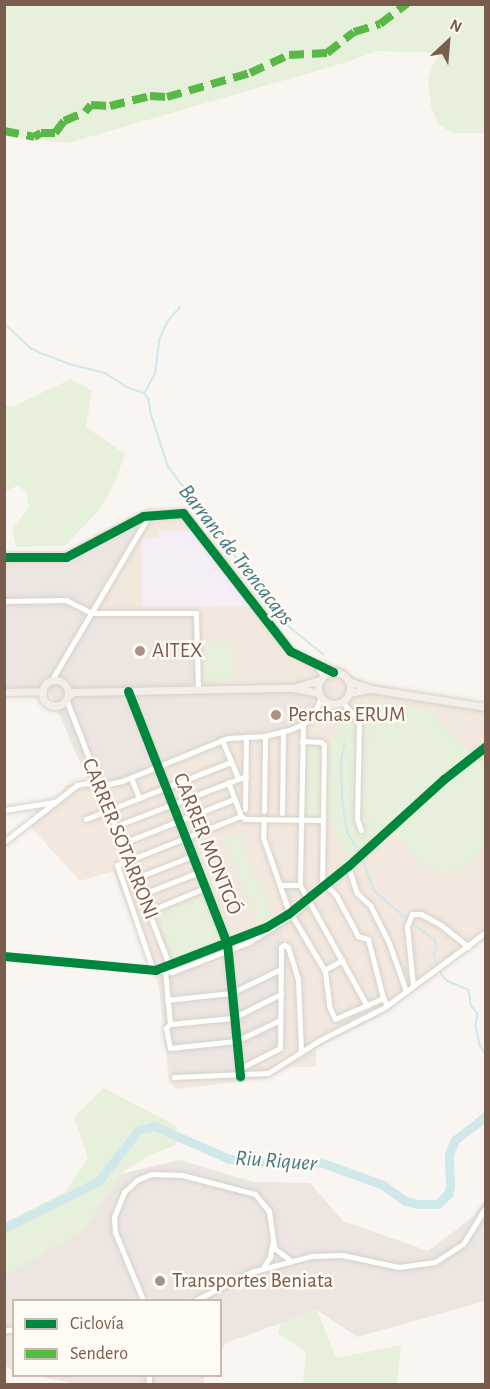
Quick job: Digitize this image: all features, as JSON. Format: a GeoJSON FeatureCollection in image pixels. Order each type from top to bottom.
{"type":"FeatureCollection","features":[{"type":"Feature","properties":{"kind":"main road"},"geometry":{"type":"LineString","coordinates":[[292,688],[333,672],[342,674],[348,681],[371,689],[486,707]]}},
{"type":"Feature","properties":{"kind":"main road"},"geometry":{"type":"LineString","coordinates":[[320,695],[321,678]]}},
{"type":"Feature","properties":{"kind":"main road"},"geometry":{"type":"LineString","coordinates":[[4,692],[41,693],[55,679],[67,697]]}},
{"type":"Feature","properties":{"kind":"main road"},"geometry":{"type":"LineString","coordinates":[[348,681],[349,693]]}},
{"type":"Feature","properties":{"kind":"main road"},"geometry":{"type":"LineString","coordinates":[[41,693],[51,705],[67,697],[128,691],[292,688],[320,695],[332,704],[342,702],[349,693],[371,689]]}},
{"type":"Feature","properties":{"kind":"street"},"geometry":{"type":"LineString","coordinates":[[4,557],[66,557],[149,514],[186,515],[290,651],[333,672]]}},
{"type":"Feature","properties":{"kind":"street"},"geometry":{"type":"LineString","coordinates":[[55,679],[149,514]]}},
{"type":"Feature","properties":{"kind":"street"},"geometry":{"type":"LineString","coordinates":[[4,601],[66,600],[91,613],[196,613],[198,689]]}},
{"type":"Feature","properties":{"kind":"street"},"geometry":{"type":"LineString","coordinates":[[315,664],[321,678]]}},
{"type":"Feature","properties":{"kind":"street","name":"CARRER MONTGÓ"},"geometry":{"type":"LineString","coordinates":[[128,691],[206,888],[228,951],[240,1076]]}},
{"type":"Feature","properties":{"kind":"street"},"geometry":{"type":"LineString","coordinates":[[312,717],[320,695]]}},
{"type":"Feature","properties":{"kind":"street","name":"CARRER SOTARRONI"},"geometry":{"type":"LineString","coordinates":[[67,697],[108,810],[123,843],[172,972]]}},
{"type":"Feature","properties":{"kind":"street"},"geometry":{"type":"LineString","coordinates":[[342,702],[359,725],[357,822],[361,830]]}},
{"type":"Feature","properties":{"kind":"street"},"geometry":{"type":"LineString","coordinates":[[4,842],[81,784],[99,786],[131,778],[222,740],[265,736],[302,727],[312,717],[332,704]]}},
{"type":"Feature","properties":{"kind":"street"},"geometry":{"type":"LineString","coordinates":[[302,727],[300,885],[367,1006]]}},
{"type":"Feature","properties":{"kind":"street"},"geometry":{"type":"LineString","coordinates":[[282,813],[283,731]]}},
{"type":"Feature","properties":{"kind":"street"},"geometry":{"type":"LineString","coordinates":[[264,811],[265,736]]}},
{"type":"Feature","properties":{"kind":"street"},"geometry":{"type":"LineString","coordinates":[[245,809],[246,737]]}},
{"type":"Feature","properties":{"kind":"street"},"geometry":{"type":"LineString","coordinates":[[222,740],[238,778]]}},
{"type":"Feature","properties":{"kind":"street"},"geometry":{"type":"LineString","coordinates":[[302,741],[321,742],[324,745],[322,880],[336,895],[358,937],[368,939],[382,998],[387,1005]]}},
{"type":"Feature","properties":{"kind":"street"},"geometry":{"type":"LineString","coordinates":[[475,754],[486,746]]}},
{"type":"Feature","properties":{"kind":"street"},"geometry":{"type":"LineString","coordinates":[[86,819],[231,762]]}},
{"type":"Feature","properties":{"kind":"street"},"geometry":{"type":"LineString","coordinates":[[116,826],[246,776]]}},
{"type":"Feature","properties":{"kind":"street"},"geometry":{"type":"LineString","coordinates":[[131,778],[139,798]]}},
{"type":"Feature","properties":{"kind":"street"},"geometry":{"type":"LineString","coordinates":[[228,782],[241,816]]}},
{"type":"Feature","properties":{"kind":"street"},"geometry":{"type":"LineString","coordinates":[[123,843],[234,799]]}},
{"type":"Feature","properties":{"kind":"street"},"geometry":{"type":"LineString","coordinates":[[4,810],[56,801]]}},
{"type":"Feature","properties":{"kind":"street"},"geometry":{"type":"LineString","coordinates":[[308,902],[249,942],[172,972],[154,970],[116,869],[118,865],[241,816],[264,819],[322,820]]}},
{"type":"Feature","properties":{"kind":"street"},"geometry":{"type":"LineString","coordinates":[[264,819],[263,837],[280,885],[292,915],[324,970],[329,1006],[336,1020],[382,998]]}},
{"type":"Feature","properties":{"kind":"street"},"geometry":{"type":"LineString","coordinates":[[330,882],[375,842]]}},
{"type":"Feature","properties":{"kind":"street"},"geometry":{"type":"LineString","coordinates":[[136,878],[192,856]]}},
{"type":"Feature","properties":{"kind":"street"},"geometry":{"type":"LineString","coordinates":[[348,866],[357,893],[370,905],[389,943],[406,991]]}},
{"type":"Feature","properties":{"kind":"street"},"geometry":{"type":"LineString","coordinates":[[143,894],[199,872]]}},
{"type":"Feature","properties":{"kind":"street"},"geometry":{"type":"LineString","coordinates":[[280,885],[300,885]]}},
{"type":"Feature","properties":{"kind":"street"},"geometry":{"type":"LineString","coordinates":[[149,911],[206,888]]}},
{"type":"Feature","properties":{"kind":"street"},"geometry":{"type":"LineString","coordinates":[[413,986],[407,926],[410,916],[417,913],[430,919],[466,948]]}},
{"type":"Feature","properties":{"kind":"street"},"geometry":{"type":"LineString","coordinates":[[174,1077],[240,1076],[268,1073],[301,1052],[387,1005],[486,932]]}},
{"type":"Feature","properties":{"kind":"street"},"geometry":{"type":"LineString","coordinates":[[239,1069],[280,1048],[281,948],[285,945],[288,947],[298,979],[301,1052]]}},
{"type":"Feature","properties":{"kind":"street"},"geometry":{"type":"LineString","coordinates":[[324,970],[343,960]]}},
{"type":"Feature","properties":{"kind":"street"},"geometry":{"type":"LineString","coordinates":[[167,1000],[231,993],[281,969]]}},
{"type":"Feature","properties":{"kind":"street"},"geometry":{"type":"LineString","coordinates":[[165,971],[170,1024]]}},
{"type":"Feature","properties":{"kind":"street"},"geometry":{"type":"LineString","coordinates":[[280,994],[233,1017],[170,1024],[166,1028],[168,1046],[172,1048],[236,1041],[280,1020]]}},
{"type":"Feature","properties":{"kind":"street"},"geometry":{"type":"LineString","coordinates":[[143,1299],[117,1237],[114,1222],[121,1196],[144,1176],[171,1173],[255,1194],[269,1211],[272,1243],[270,1257],[263,1268]]}},
{"type":"Feature","properties":{"kind":"street"},"geometry":{"type":"LineString","coordinates":[[198,1299],[232,1280],[290,1260],[334,1254],[399,1267],[427,1264],[447,1256],[463,1244],[486,1207]]}},
{"type":"Feature","properties":{"kind":"street"},"geometry":{"type":"LineString","coordinates":[[272,1243],[280,1255],[290,1260]]}},
{"type":"Feature","properties":{"kind":"shaded area"},"geometry":{"type":"Polygon","coordinates":[[[149,507],[154,508],[92,612],[197,611],[198,689],[335,687],[309,721],[265,737],[231,738],[107,785],[88,781],[49,690],[5,690],[5,551],[64,551],[149,507]]]}},
{"type":"Feature","properties":{"kind":"shaded area"},"geometry":{"type":"Polygon","coordinates":[[[187,507],[245,579],[294,648],[302,654],[345,669],[357,681],[374,688],[485,704],[485,937],[384,1014],[316,1048],[316,1067],[291,1067],[266,1079],[176,1089],[169,1082],[159,987],[113,871],[80,881],[29,825],[56,801],[66,785],[88,781],[335,688],[198,689],[91,613],[154,508],[187,507]]]}},
{"type":"Feature","properties":{"kind":"shaded area"},"geometry":{"type":"Polygon","coordinates":[[[195,530],[251,606],[142,607],[141,539],[159,538],[159,531],[195,530]]]}},
{"type":"Feature","properties":{"kind":"shaded area"},"geometry":{"type":"Polygon","coordinates":[[[283,927],[281,1049],[237,1072],[170,1079],[161,973],[225,962],[283,927]]]}},
{"type":"Feature","properties":{"kind":"shaded area"},"geometry":{"type":"Polygon","coordinates":[[[180,1160],[253,1182],[310,1183],[343,1221],[428,1251],[473,1217],[485,1199],[485,1301],[357,1337],[317,1310],[226,1343],[222,1349],[222,1299],[12,1299],[12,1370],[5,1366],[4,1276],[82,1231],[120,1174],[180,1160]]]}},
{"type":"Feature","properties":{"kind":"shaded area"},"geometry":{"type":"Polygon","coordinates":[[[40,1377],[205,1377],[203,1384],[78,1384],[40,1377]]]}},
{"type":"Feature","properties":{"kind":"green space"},"geometry":{"type":"Polygon","coordinates":[[[5,4],[485,5],[485,133],[452,133],[438,124],[431,106],[428,81],[432,66],[440,53],[377,51],[347,62],[68,143],[5,136],[5,4]]]}},
{"type":"Feature","properties":{"kind":"green space"},"geometry":{"type":"Polygon","coordinates":[[[71,379],[92,391],[86,427],[125,454],[115,482],[100,509],[65,546],[16,547],[12,528],[29,508],[26,491],[17,486],[5,491],[5,406],[14,406],[71,379]]]}},
{"type":"Feature","properties":{"kind":"green space"},"geometry":{"type":"Polygon","coordinates":[[[234,641],[234,681],[205,681],[204,642],[234,641]]]}},
{"type":"Feature","properties":{"kind":"green space"},"geometry":{"type":"Polygon","coordinates":[[[364,701],[436,711],[435,719],[448,729],[481,765],[480,758],[485,754],[483,844],[475,860],[464,869],[446,874],[425,866],[392,832],[353,868],[328,818],[329,744],[341,723],[364,701]]]}},
{"type":"Feature","properties":{"kind":"green space"},"geometry":{"type":"Polygon","coordinates":[[[306,743],[321,746],[320,817],[303,815],[306,743]]]}},
{"type":"Feature","properties":{"kind":"green space"},"geometry":{"type":"Polygon","coordinates":[[[229,834],[231,839],[240,836],[273,918],[258,927],[222,837],[229,834]]]}},
{"type":"Feature","properties":{"kind":"green space"},"geometry":{"type":"Polygon","coordinates":[[[203,892],[224,941],[173,963],[153,913],[203,892]]]}},
{"type":"Feature","properties":{"kind":"green space"},"geometry":{"type":"Polygon","coordinates":[[[103,1088],[177,1126],[176,1145],[152,1154],[120,1174],[82,1231],[5,1276],[5,1223],[64,1193],[88,1158],[74,1117],[103,1088]]]}},
{"type":"Feature","properties":{"kind":"green space"},"geometry":{"type":"Polygon","coordinates":[[[317,1310],[336,1358],[401,1345],[397,1384],[305,1384],[303,1379],[306,1352],[278,1333],[281,1323],[317,1310]]]}},
{"type":"Feature","properties":{"kind":"waterway"},"geometry":{"type":"LineString","coordinates":[[145,392],[155,374],[159,340],[168,321],[180,307]]}},
{"type":"Feature","properties":{"kind":"waterway","name":"Barranc de Trencacaps"},"geometry":{"type":"LineString","coordinates":[[4,323],[31,348],[69,364],[105,373],[129,388],[144,393],[149,399],[151,413],[168,466],[286,624],[323,654]]}},
{"type":"Feature","properties":{"kind":"waterway","name":"Barranc de Trencacaps"},"geometry":{"type":"LineString","coordinates":[[345,744],[341,764],[343,803],[348,833],[360,853]]}},
{"type":"Feature","properties":{"kind":"waterway","name":"Barranc de Trencacaps"},"geometry":{"type":"LineString","coordinates":[[362,857],[374,890],[407,919]]}},
{"type":"Feature","properties":{"kind":"waterway","name":"Barranc de Trencacaps"},"geometry":{"type":"LineString","coordinates":[[411,922],[435,940],[437,947],[434,955],[442,975],[448,981],[469,990],[471,1005],[478,1014],[476,1026],[480,1045],[486,1055]]}},
{"type":"Feature","properties":{"kind":"waterway","name":"Riu Riquer"},"geometry":{"type":"LineString","coordinates":[[4,1228],[99,1181],[138,1130],[154,1126],[229,1159],[284,1165],[320,1162],[383,1185],[405,1201],[418,1204],[438,1204],[448,1194],[450,1187],[449,1154],[455,1140],[486,1116]]}},
{"type":"Feature","properties":{"kind":"tunnel"},"geometry":{"type":"LineString","coordinates":[[375,842],[475,754]]}},
{"type":"Feature","properties":{"kind":"tunnel"},"geometry":{"type":"LineString","coordinates":[[307,902],[328,883]]}},
{"type":"Feature","properties":{"kind":"marked path"},"geometry":{"type":"LineString","coordinates":[[4,131],[34,137],[41,133],[55,133],[64,121],[85,112],[91,105],[110,106],[150,96],[167,97],[250,73],[289,55],[327,53],[354,32],[380,24],[407,4]]}},
{"type":"Feature","properties":{"kind":"cycle path"},"geometry":{"type":"LineString","coordinates":[[4,557],[66,557],[143,516],[183,513],[290,651],[333,672]]}},
{"type":"Feature","properties":{"kind":"cycle path"},"geometry":{"type":"LineString","coordinates":[[128,691],[227,943],[240,1076]]}},
{"type":"Feature","properties":{"kind":"cycle path"},"geometry":{"type":"LineString","coordinates":[[4,956],[155,970],[266,927],[288,914],[348,866],[444,779],[486,746]]}},
{"type":"Feature","properties":{"kind":"place","name":"AITEX"},"geometry":{"type":"Point","coordinates":[140,651]}},
{"type":"Feature","properties":{"kind":"place","name":"Perchas ERUM"},"geometry":{"type":"Point","coordinates":[276,715]}},
{"type":"Feature","properties":{"kind":"place","name":"Transportes Beniata"},"geometry":{"type":"Point","coordinates":[160,1281]}}]}
